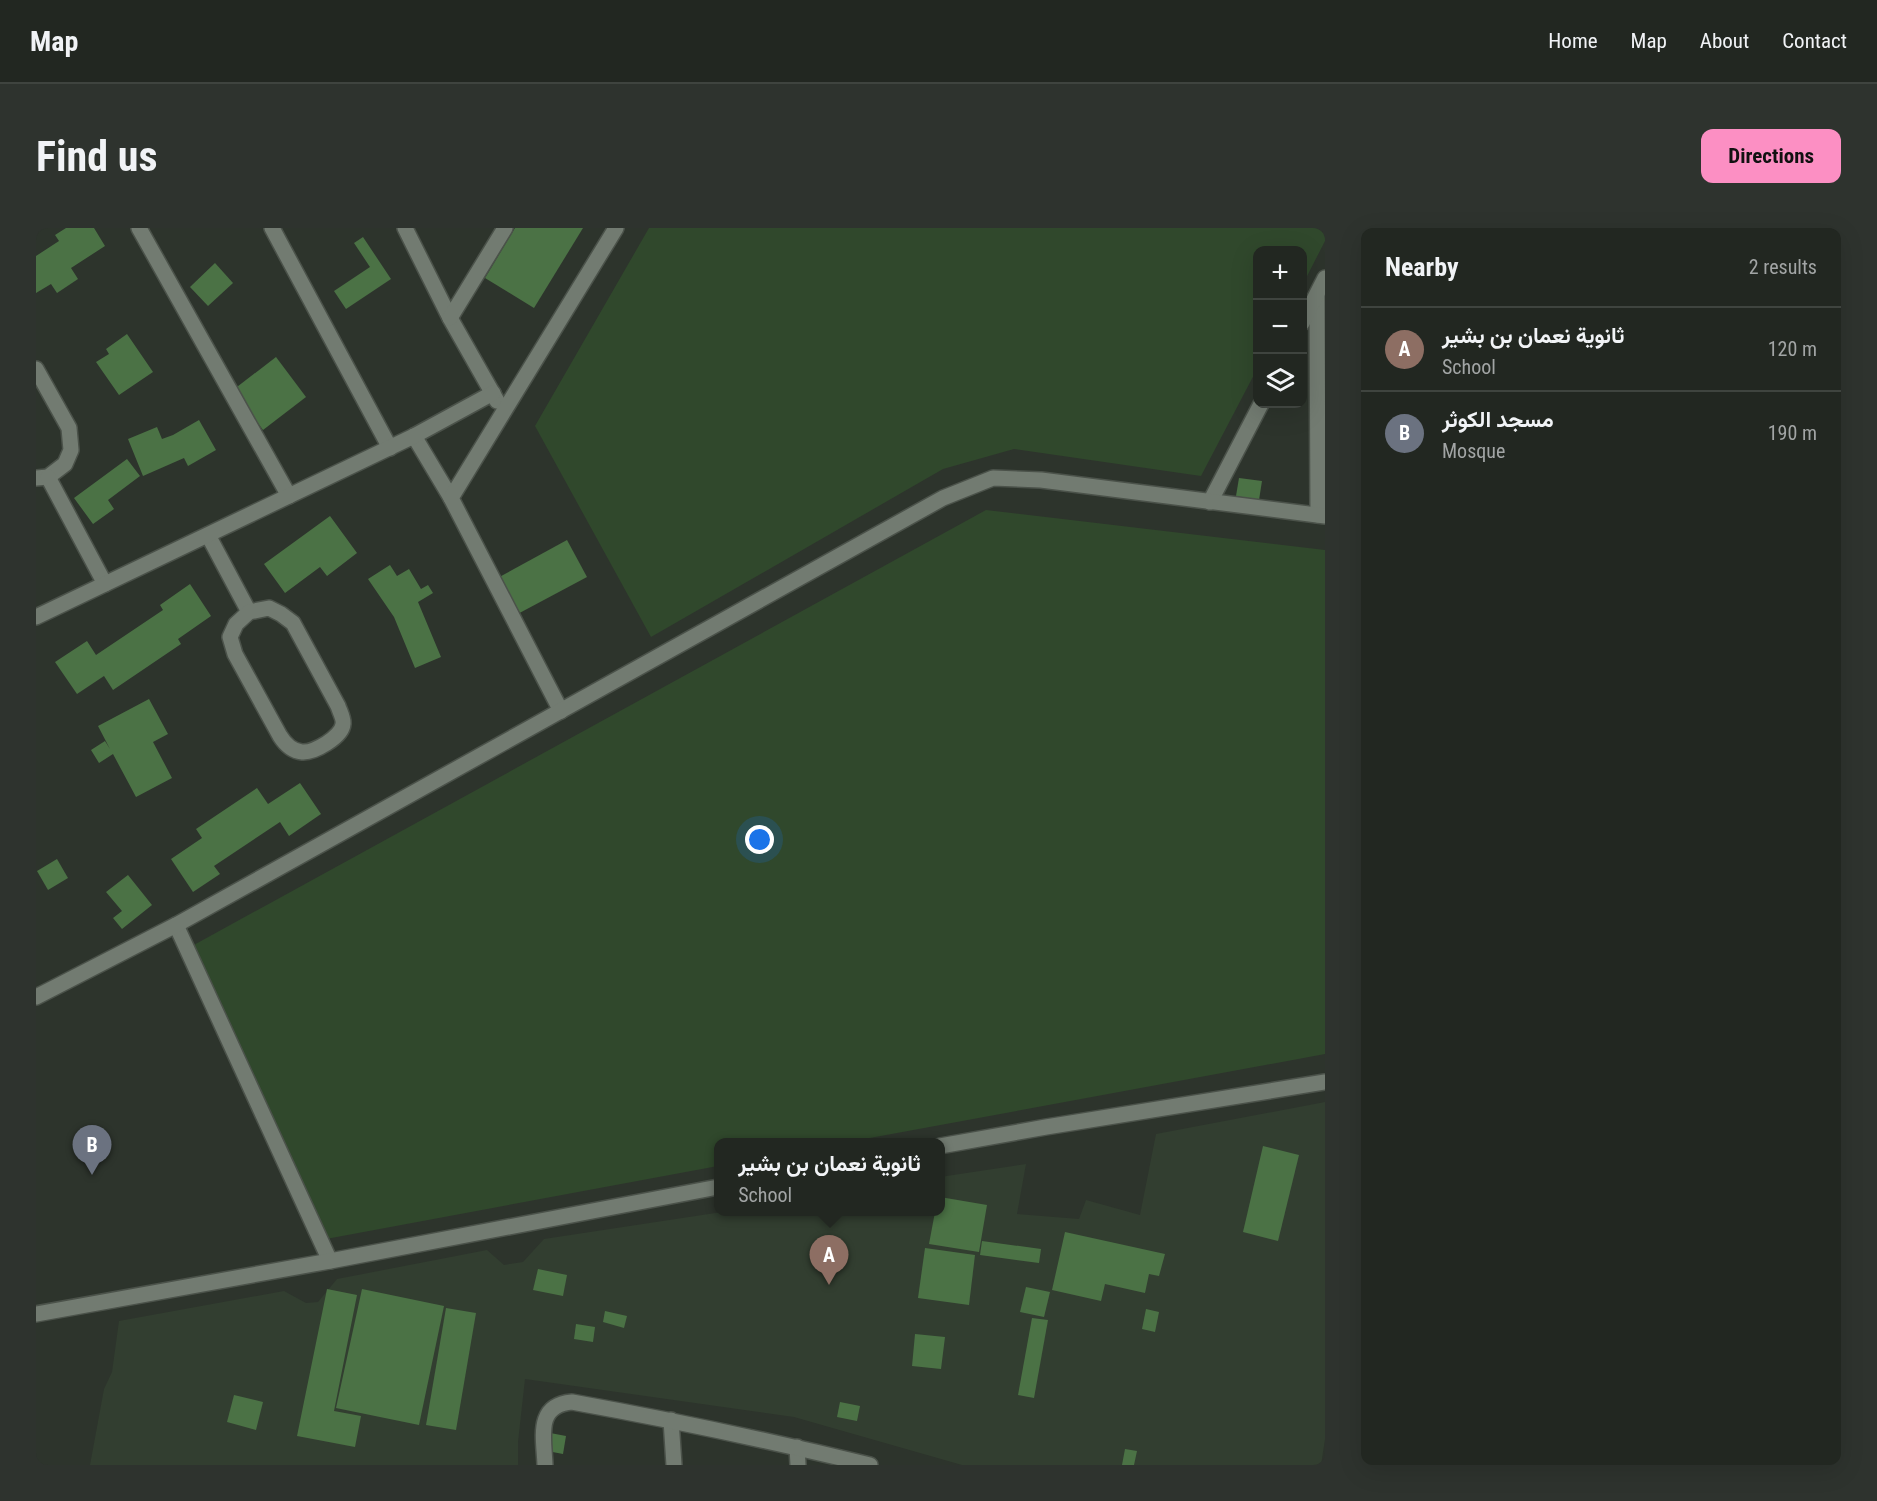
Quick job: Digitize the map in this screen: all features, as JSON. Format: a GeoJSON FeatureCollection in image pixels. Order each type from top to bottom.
{"type":"FeatureCollection","features":[{"type":"Feature","properties":{"kind":"street"},"geometry":{"type":"LineString","coordinates":[[139,228],[289,496]]}},
{"type":"Feature","properties":{"kind":"street"},"geometry":{"type":"LineString","coordinates":[[272,228],[390,448]]}},
{"type":"Feature","properties":{"kind":"street"},"geometry":{"type":"LineString","coordinates":[[405,228],[450,318],[503,411]]}},
{"type":"Feature","properties":{"kind":"street"},"geometry":{"type":"LineString","coordinates":[[450,318],[505,228]]}},
{"type":"Feature","properties":{"kind":"street"},"geometry":{"type":"LineString","coordinates":[[450,498],[616,228]]}},
{"type":"Feature","properties":{"kind":"street"},"geometry":{"type":"LineString","coordinates":[[1307,314],[1325,278]]}},
{"type":"Feature","properties":{"kind":"street"},"geometry":{"type":"LineString","coordinates":[[36,997],[176,925],[943,498],[993,478],[1041,480],[1322,516],[1321,370],[1317,296]]}},
{"type":"Feature","properties":{"kind":"street"},"geometry":{"type":"LineString","coordinates":[[36,369],[69,428],[70,450],[65,464],[42,477],[105,584]]}},
{"type":"Feature","properties":{"kind":"street"},"geometry":{"type":"LineString","coordinates":[[36,616],[390,448],[493,393]]}},
{"type":"Feature","properties":{"kind":"street"},"geometry":{"type":"LineString","coordinates":[[1210,502],[1259,408]]}},
{"type":"Feature","properties":{"kind":"street"},"geometry":{"type":"LineString","coordinates":[[414,436],[450,498],[561,711]]}},
{"type":"Feature","properties":{"kind":"street"},"geometry":{"type":"LineString","coordinates":[[208,535],[249,612]]}},
{"type":"Feature","properties":{"kind":"street"},"geometry":{"type":"LineString","coordinates":[[269,608],[294,623],[338,706],[343,725],[339,735],[304,753],[285,744],[235,654],[230,638],[236,624],[249,612],[269,608]]}},
{"type":"Feature","properties":{"kind":"street"},"geometry":{"type":"LineString","coordinates":[[176,925],[330,1261]]}},
{"type":"Feature","properties":{"kind":"street"},"geometry":{"type":"LineString","coordinates":[[945,1145],[1046,1126],[1325,1082]]}},
{"type":"Feature","properties":{"kind":"street"},"geometry":{"type":"LineString","coordinates":[[36,1314],[714,1188]]}},
{"type":"Feature","properties":{"kind":"street"},"geometry":{"type":"LineString","coordinates":[[545,1465],[543,1423],[550,1409],[560,1403],[572,1402],[671,1420],[870,1465]]}},
{"type":"Feature","properties":{"kind":"street"},"geometry":{"type":"LineString","coordinates":[[671,1420],[674,1465]]}},
{"type":"Feature","properties":{"kind":"street"},"geometry":{"type":"LineString","coordinates":[[797,1447],[798,1465]]}},
{"type":"Feature","properties":{"kind":"shaded area"},"geometry":{"type":"Polygon","coordinates":[[[1325,1102],[1325,1439],[1321,1465],[962,1465],[794,1417],[525,1379],[518,1442],[518,1465],[90,1465],[104,1389],[112,1372],[119,1321],[284,1291],[306,1303],[318,1302],[337,1279],[487,1250],[504,1265],[523,1262],[544,1239],[714,1213],[714,1216],[945,1216],[945,1176],[1026,1164],[1017,1214],[1079,1219],[1086,1200],[1140,1215],[1156,1134],[1325,1102]]]}},
{"type":"Feature","properties":{"kind":"green space"},"geometry":{"type":"Polygon","coordinates":[[[649,228],[1325,228],[1325,241],[1307,276],[1307,246],[1253,246],[1253,377],[1201,476],[1014,449],[943,469],[651,637],[535,426],[649,228]]]}},
{"type":"Feature","properties":{"kind":"green space"},"geometry":{"type":"Polygon","coordinates":[[[986,510],[1325,550],[1325,1054],[870,1138],[714,1138],[714,1167],[326,1239],[192,946],[986,510]]]}},
{"type":"Feature","properties":{"kind":"building"},"geometry":{"type":"Polygon","coordinates":[[[66,228],[94,228],[105,246],[71,268],[78,279],[57,293],[51,284],[36,293],[36,256],[59,241],[55,235],[66,228]]]}},
{"type":"Feature","properties":{"kind":"building"},"geometry":{"type":"Polygon","coordinates":[[[515,228],[583,228],[534,308],[485,278],[515,228]]]}},
{"type":"Feature","properties":{"kind":"building"},"geometry":{"type":"Polygon","coordinates":[[[363,237],[391,279],[346,309],[334,291],[370,267],[354,243],[363,237]]]}},
{"type":"Feature","properties":{"kind":"building"},"geometry":{"type":"Polygon","coordinates":[[[215,263],[233,283],[208,306],[190,287],[215,263]]]}},
{"type":"Feature","properties":{"kind":"building"},"geometry":{"type":"Polygon","coordinates":[[[127,334],[153,372],[119,395],[96,362],[109,354],[106,349],[127,334]]]}},
{"type":"Feature","properties":{"kind":"building"},"geometry":{"type":"Polygon","coordinates":[[[276,357],[306,397],[263,430],[233,390],[276,357]]]}},
{"type":"Feature","properties":{"kind":"building"},"geometry":{"type":"Polygon","coordinates":[[[199,420],[216,450],[188,466],[184,458],[143,476],[128,439],[157,427],[162,439],[199,420]]]}},
{"type":"Feature","properties":{"kind":"building"},"geometry":{"type":"Polygon","coordinates":[[[127,459],[140,476],[108,500],[114,509],[93,524],[74,498],[127,459]]]}},
{"type":"Feature","properties":{"kind":"building"},"geometry":{"type":"Polygon","coordinates":[[[1239,478],[1262,481],[1259,500],[1236,496],[1239,478]]]}},
{"type":"Feature","properties":{"kind":"building"},"geometry":{"type":"Polygon","coordinates":[[[330,516],[357,553],[327,576],[320,567],[285,593],[264,564],[330,516]]]}},
{"type":"Feature","properties":{"kind":"building"},"geometry":{"type":"Polygon","coordinates":[[[567,540],[587,577],[512,617],[492,581],[567,540]]]}},
{"type":"Feature","properties":{"kind":"building"},"geometry":{"type":"Polygon","coordinates":[[[390,565],[397,576],[409,569],[421,589],[428,585],[433,593],[418,602],[441,657],[415,668],[394,617],[368,579],[390,565]]]}},
{"type":"Feature","properties":{"kind":"building"},"geometry":{"type":"Polygon","coordinates":[[[190,584],[211,616],[178,639],[181,644],[113,690],[104,676],[77,694],[55,662],[87,641],[96,655],[163,610],[160,605],[190,584]]]}},
{"type":"Feature","properties":{"kind":"building"},"geometry":{"type":"Polygon","coordinates":[[[149,699],[168,734],[153,742],[172,778],[136,797],[113,754],[99,763],[91,750],[105,741],[110,749],[98,726],[149,699]]]}},
{"type":"Feature","properties":{"kind":"building"},"geometry":{"type":"Polygon","coordinates":[[[300,783],[321,814],[289,836],[280,822],[214,866],[220,874],[193,892],[171,859],[202,838],[196,829],[257,788],[268,804],[300,783]]]}},
{"type":"Feature","properties":{"kind":"building"},"geometry":{"type":"Polygon","coordinates":[[[57,859],[68,878],[48,890],[37,871],[57,859]]]}},
{"type":"Feature","properties":{"kind":"building"},"geometry":{"type":"Polygon","coordinates":[[[128,875],[152,905],[122,929],[113,918],[122,911],[106,892],[128,875]]]}},
{"type":"Feature","properties":{"kind":"building"},"geometry":{"type":"Polygon","coordinates":[[[1263,1146],[1299,1155],[1278,1241],[1243,1232],[1263,1146]]]}},
{"type":"Feature","properties":{"kind":"building"},"geometry":{"type":"Polygon","coordinates":[[[945,1198],[987,1205],[979,1252],[929,1244],[934,1216],[945,1216],[945,1198]]]}},
{"type":"Feature","properties":{"kind":"building"},"geometry":{"type":"Polygon","coordinates":[[[1065,1232],[1165,1254],[1159,1276],[1149,1274],[1145,1293],[1105,1284],[1101,1301],[1052,1290],[1065,1232]]]}},
{"type":"Feature","properties":{"kind":"building"},"geometry":{"type":"Polygon","coordinates":[[[982,1241],[1041,1249],[1039,1263],[980,1255],[982,1241]]]}},
{"type":"Feature","properties":{"kind":"building"},"geometry":{"type":"Polygon","coordinates":[[[925,1248],[975,1255],[969,1305],[918,1298],[925,1248]]]}},
{"type":"Feature","properties":{"kind":"building"},"geometry":{"type":"Polygon","coordinates":[[[538,1269],[567,1275],[563,1296],[533,1290],[538,1269]]]}},
{"type":"Feature","properties":{"kind":"building"},"geometry":{"type":"Polygon","coordinates":[[[1026,1287],[1050,1292],[1044,1317],[1020,1312],[1026,1287]]]}},
{"type":"Feature","properties":{"kind":"building"},"geometry":{"type":"Polygon","coordinates":[[[327,1289],[357,1295],[334,1411],[361,1416],[355,1447],[297,1436],[327,1289]]]}},
{"type":"Feature","properties":{"kind":"building"},"geometry":{"type":"Polygon","coordinates":[[[362,1289],[444,1306],[419,1425],[336,1408],[362,1289]]]}},
{"type":"Feature","properties":{"kind":"building"},"geometry":{"type":"Polygon","coordinates":[[[446,1308],[476,1313],[456,1430],[426,1425],[446,1308]]]}},
{"type":"Feature","properties":{"kind":"building"},"geometry":{"type":"Polygon","coordinates":[[[1146,1309],[1159,1312],[1155,1332],[1142,1329],[1146,1309]]]}},
{"type":"Feature","properties":{"kind":"building"},"geometry":{"type":"Polygon","coordinates":[[[605,1311],[627,1316],[624,1328],[603,1322],[605,1311]]]}},
{"type":"Feature","properties":{"kind":"building"},"geometry":{"type":"Polygon","coordinates":[[[1032,1318],[1048,1320],[1034,1398],[1018,1395],[1032,1318]]]}},
{"type":"Feature","properties":{"kind":"building"},"geometry":{"type":"Polygon","coordinates":[[[576,1324],[595,1327],[593,1342],[574,1339],[576,1324]]]}},
{"type":"Feature","properties":{"kind":"building"},"geometry":{"type":"Polygon","coordinates":[[[915,1334],[945,1337],[941,1369],[912,1366],[915,1334]]]}},
{"type":"Feature","properties":{"kind":"building"},"geometry":{"type":"Polygon","coordinates":[[[234,1395],[263,1402],[256,1430],[227,1422],[234,1395]]]}},
{"type":"Feature","properties":{"kind":"building"},"geometry":{"type":"Polygon","coordinates":[[[840,1402],[860,1406],[857,1421],[837,1417],[840,1402]]]}},
{"type":"Feature","properties":{"kind":"building"},"geometry":{"type":"Polygon","coordinates":[[[545,1432],[566,1436],[563,1454],[542,1450],[545,1432]]]}},
{"type":"Feature","properties":{"kind":"building"},"geometry":{"type":"Polygon","coordinates":[[[1125,1449],[1137,1451],[1134,1465],[1122,1465],[1125,1449]]]}},
{"type":"Feature","properties":{"kind":"place","name":"مسجد الكوثر"},"geometry":{"type":"Point","coordinates":[92,1175]}},
{"type":"Feature","properties":{"kind":"place","name":"ثانوية نعمان بن بشير"},"geometry":{"type":"Point","coordinates":[829,1285]}}]}
